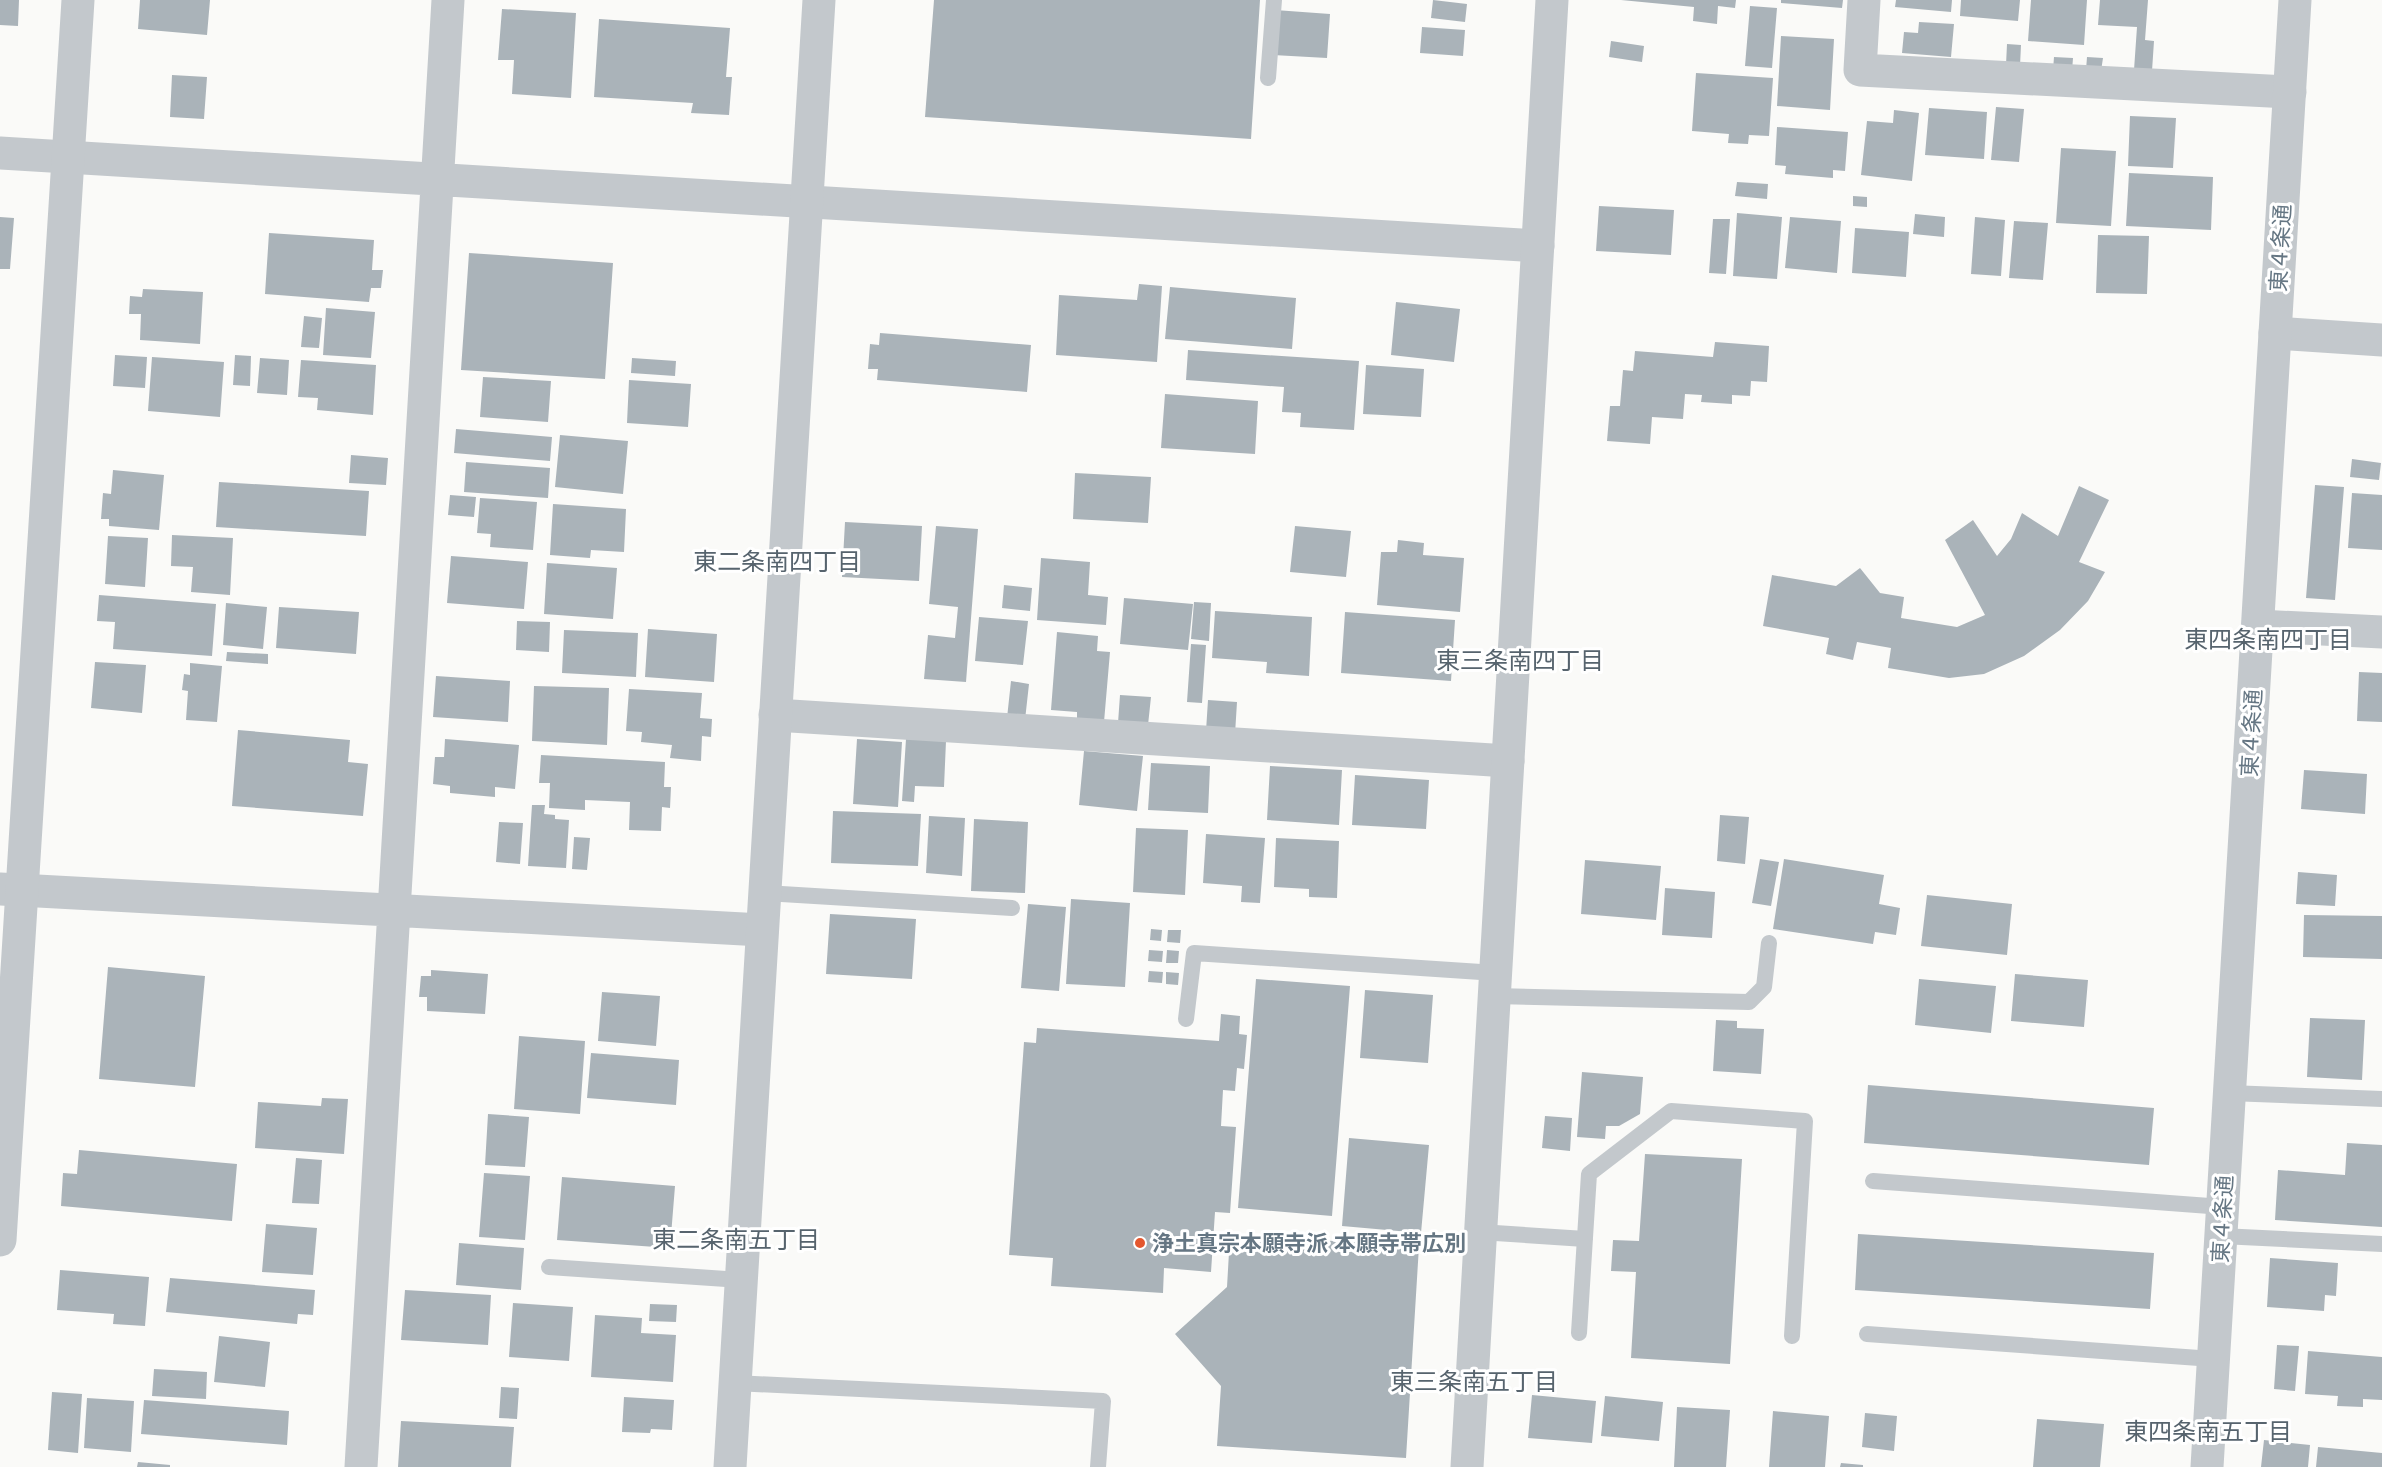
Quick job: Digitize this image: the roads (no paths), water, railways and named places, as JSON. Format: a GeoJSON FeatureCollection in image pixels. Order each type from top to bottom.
{"type":"FeatureCollection","features":[{"type":"Feature","properties":{"kind":"street"},"geometry":{"type":"LineString","coordinates":[[0,1240],[11,890],[69,157],[78,0]]}},
{"type":"Feature","properties":{"kind":"street"},"geometry":{"type":"LineString","coordinates":[[361,1467],[448,0]]}},
{"type":"Feature","properties":{"kind":"street"},"geometry":{"type":"LineString","coordinates":[[730,1467],[819,0]]}},
{"type":"Feature","properties":{"kind":"street"},"geometry":{"type":"LineString","coordinates":[[1467,1467],[1552,0]]}},
{"type":"Feature","properties":{"kind":"street"},"geometry":{"type":"LineString","coordinates":[[1864,0],[1860,70],[2290,92]]}},
{"type":"Feature","properties":{"kind":"street","name":"東４条通"},"geometry":{"type":"LineString","coordinates":[[2207,1467],[2295,0]]}},
{"type":"Feature","properties":{"kind":"street"},"geometry":{"type":"LineString","coordinates":[[0,153],[1538,246]]}},
{"type":"Feature","properties":{"kind":"street"},"geometry":{"type":"LineString","coordinates":[[2275,333],[2382,340]]}},
{"type":"Feature","properties":{"kind":"street"},"geometry":{"type":"LineString","coordinates":[[2258,626],[2382,632]]}},
{"type":"Feature","properties":{"kind":"street"},"geometry":{"type":"LineString","coordinates":[[775,715],[1508,761]]}},
{"type":"Feature","properties":{"kind":"street"},"geometry":{"type":"LineString","coordinates":[[11,890],[762,930]]}},
{"type":"Feature","properties":{"kind":"lane"},"geometry":{"type":"LineString","coordinates":[[1268,78],[1274,0]]}},
{"type":"Feature","properties":{"kind":"lane"},"geometry":{"type":"LineString","coordinates":[[765,893],[1012,908]]}},
{"type":"Feature","properties":{"kind":"lane"},"geometry":{"type":"LineString","coordinates":[[1186,1019],[1194,953],[1495,984],[1749,1002],[1764,987],[1769,943]]}},
{"type":"Feature","properties":{"kind":"lane"},"geometry":{"type":"LineString","coordinates":[[2229,1093],[2382,1100]]}},
{"type":"Feature","properties":{"kind":"lane"},"geometry":{"type":"LineString","coordinates":[[1579,1333],[1589,1174],[1671,1111],[1805,1121],[1792,1336]]}},
{"type":"Feature","properties":{"kind":"lane"},"geometry":{"type":"LineString","coordinates":[[1873,1181],[2222,1222],[2382,1244]]}},
{"type":"Feature","properties":{"kind":"lane"},"geometry":{"type":"LineString","coordinates":[[1480,1232],[1585,1239]]}},
{"type":"Feature","properties":{"kind":"lane"},"geometry":{"type":"LineString","coordinates":[[549,1267],[741,1280]]}},
{"type":"Feature","properties":{"kind":"lane"},"geometry":{"type":"LineString","coordinates":[[1867,1334],[2213,1359]]}},
{"type":"Feature","properties":{"kind":"lane"},"geometry":{"type":"LineString","coordinates":[[735,1383],[1103,1401],[1098,1467]]}},
{"type":"Feature","properties":{"kind":"place","name":"浄土真宗本願寺派 本願寺帯広別"},"geometry":{"type":"Point","coordinates":[1140,1243]}},
{"type":"Feature","properties":{"kind":"district","name":"東二条南四丁目"},"geometry":{"type":"Point","coordinates":[777,562]}},
{"type":"Feature","properties":{"kind":"district","name":"東四条南四丁目"},"geometry":{"type":"Point","coordinates":[2268,640]}},
{"type":"Feature","properties":{"kind":"district","name":"東三条南四丁目"},"geometry":{"type":"Point","coordinates":[1520,661]}},
{"type":"Feature","properties":{"kind":"district","name":"東二条南五丁目"},"geometry":{"type":"Point","coordinates":[736,1240]}},
{"type":"Feature","properties":{"kind":"district","name":"東三条南五丁目"},"geometry":{"type":"Point","coordinates":[1474,1382]}},
{"type":"Feature","properties":{"kind":"district","name":"東四条南五丁目"},"geometry":{"type":"Point","coordinates":[2208,1432]}}]}
